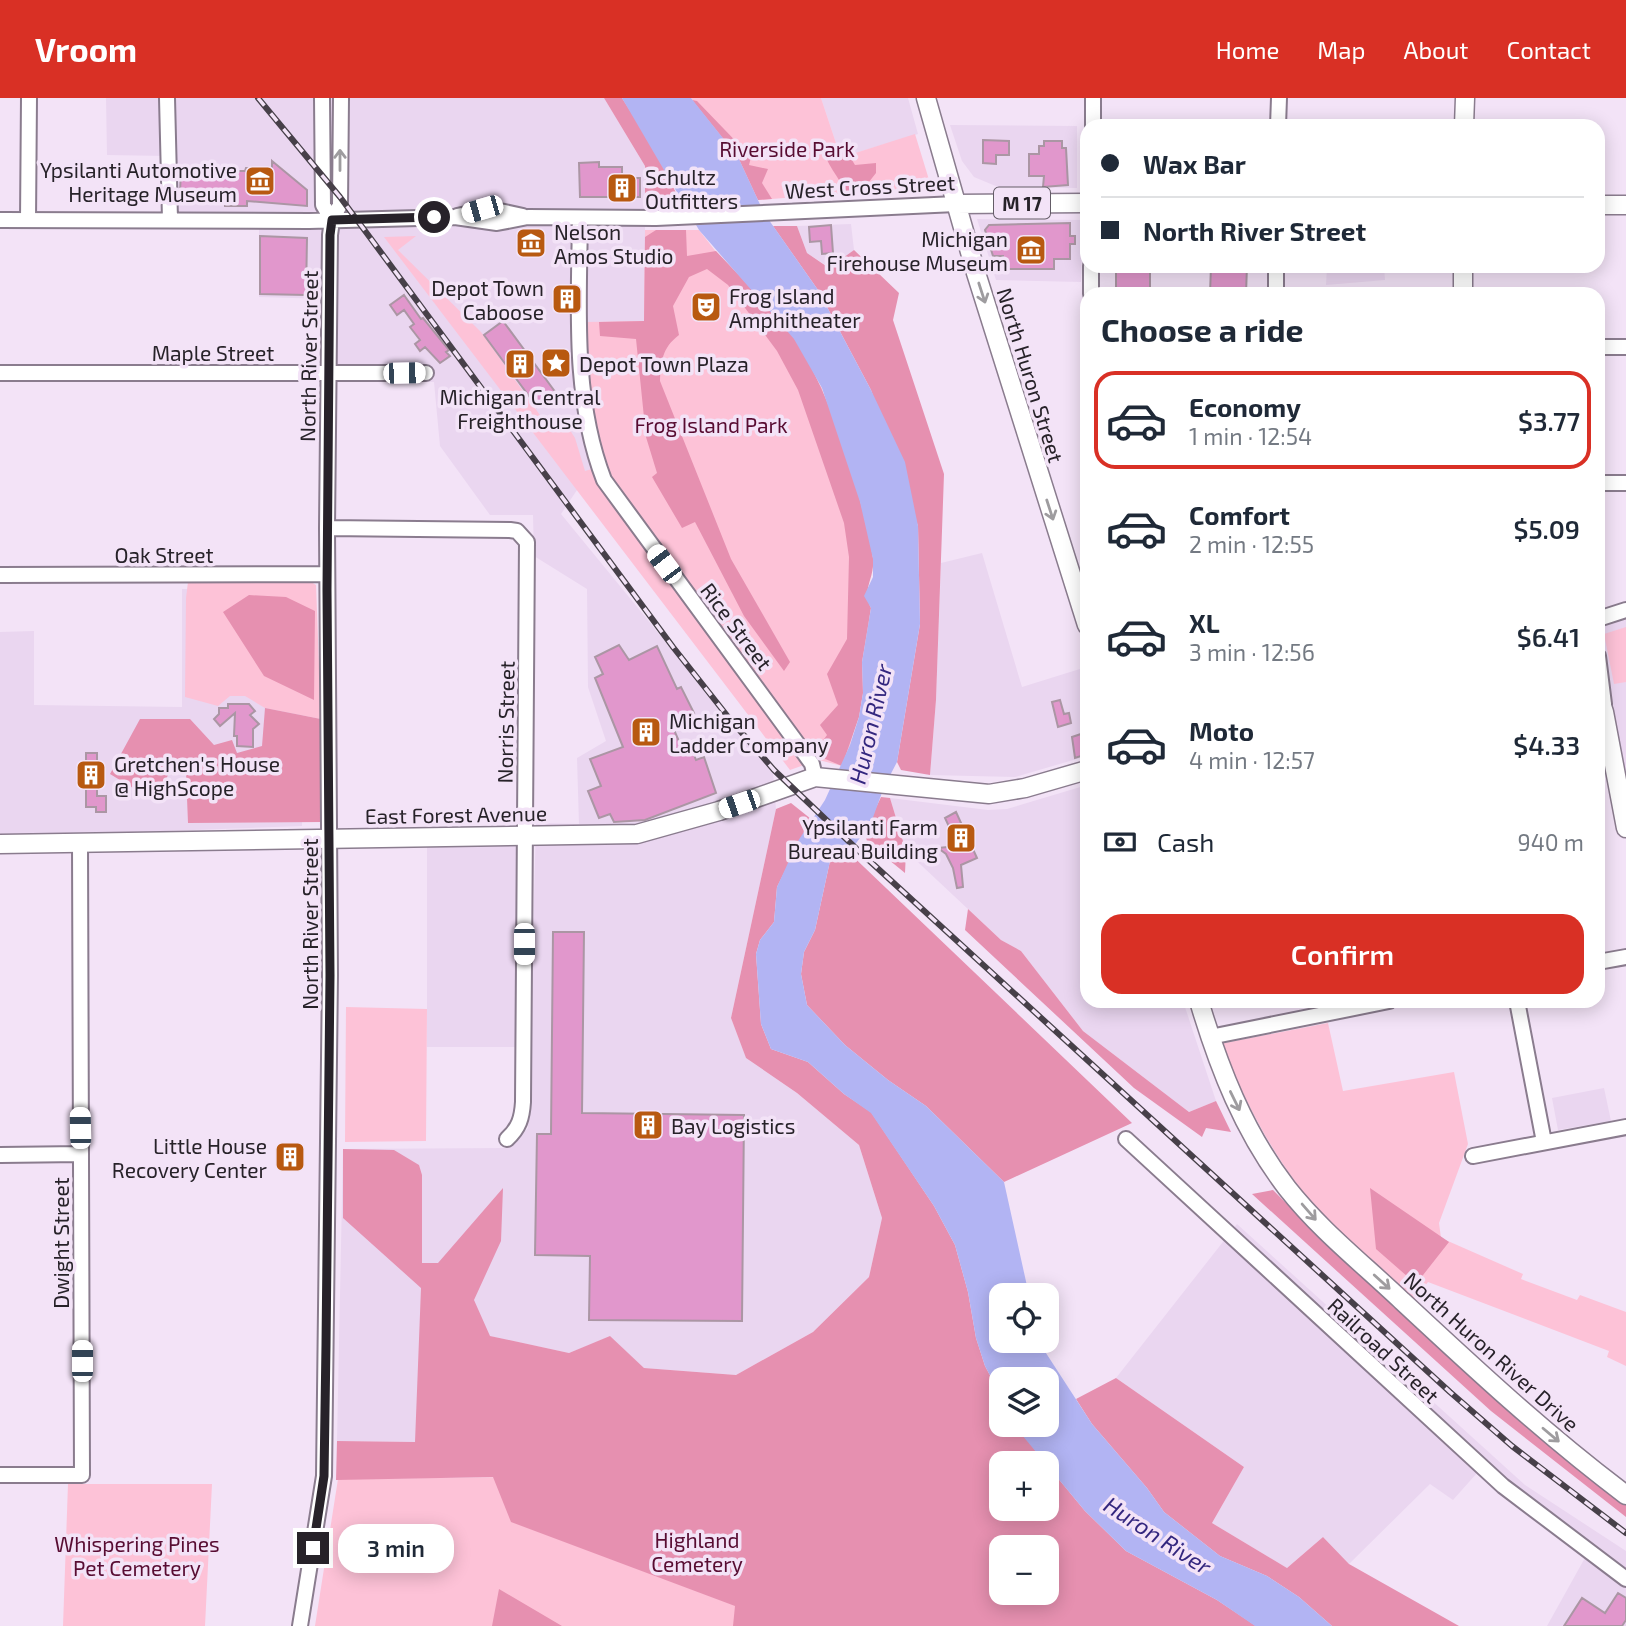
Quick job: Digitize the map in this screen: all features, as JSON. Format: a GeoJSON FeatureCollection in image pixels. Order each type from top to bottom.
{"type":"FeatureCollection","features":[{"type":"Feature","properties":{"kind":"main road","name":"North Huron Street"},"geometry":{"type":"LineString","coordinates":[[926,98],[980,286],[1080,600]]}},
{"type":"Feature","properties":{"kind":"main road"},"geometry":{"type":"LineString","coordinates":[[1464,119],[1465,98]]}},
{"type":"Feature","properties":{"kind":"main road","name":"West Cross Street"},"geometry":{"type":"LineString","coordinates":[[957,204],[1080,203]]}},
{"type":"Feature","properties":{"kind":"main road"},"geometry":{"type":"LineString","coordinates":[[1605,205],[1626,205]]}},
{"type":"Feature","properties":{"kind":"main road"},"geometry":{"type":"LineString","coordinates":[[1605,717],[1626,828]]}},
{"type":"Feature","properties":{"kind":"main road"},"geometry":{"type":"LineString","coordinates":[[818,777],[999,793],[1080,772]]}},
{"type":"Feature","properties":{"kind":"main road","name":"East Forest Avenue"},"geometry":{"type":"LineString","coordinates":[[0,844],[637,834],[818,777]]}},
{"type":"Feature","properties":{"kind":"main road"},"geometry":{"type":"LineString","coordinates":[[1201,1008],[1210,1037]]}},
{"type":"Feature","properties":{"kind":"main road","name":"North Huron River Drive"},"geometry":{"type":"LineString","coordinates":[[1210,1037],[1245,1121],[1287,1187],[1332,1237],[1541,1427],[1626,1495]]}},
{"type":"Feature","properties":{"kind":"street"},"geometry":{"type":"LineString","coordinates":[[27,220],[29,98]]}},
{"type":"Feature","properties":{"kind":"street"},"geometry":{"type":"LineString","coordinates":[[167,98],[170,219]]}},
{"type":"Feature","properties":{"kind":"street","name":"North River Street"},"geometry":{"type":"LineString","coordinates":[[322,98],[323,205],[332,220]]}},
{"type":"Feature","properties":{"kind":"street","name":"North River Street"},"geometry":{"type":"LineString","coordinates":[[300,1626],[324,1476],[330,975],[328,374],[332,220],[340,205],[341,98]]}},
{"type":"Feature","properties":{"kind":"street"},"geometry":{"type":"LineString","coordinates":[[1093,98],[1093,119]]}},
{"type":"Feature","properties":{"kind":"street"},"geometry":{"type":"LineString","coordinates":[[1278,119],[1279,98]]}},
{"type":"Feature","properties":{"kind":"street","name":"West Cross Street"},"geometry":{"type":"LineString","coordinates":[[0,220],[332,220],[455,217],[490,209],[528,217],[656,218],[957,204]]}},
{"type":"Feature","properties":{"kind":"street","name":"Rice Street"},"geometry":{"type":"LineString","coordinates":[[580,218],[581,387],[591,446],[604,480],[794,738],[818,777]]}},
{"type":"Feature","properties":{"kind":"street"},"geometry":{"type":"LineString","coordinates":[[1605,347],[1626,347]]}},
{"type":"Feature","properties":{"kind":"street","name":"Maple Street"},"geometry":{"type":"LineString","coordinates":[[0,373],[426,373]]}},
{"type":"Feature","properties":{"kind":"street"},"geometry":{"type":"LineString","coordinates":[[1605,483],[1626,483]]}},
{"type":"Feature","properties":{"kind":"street","name":"Norris Street"},"geometry":{"type":"LineString","coordinates":[[327,528],[510,530],[523,536],[528,551],[523,1102],[522,1118],[516,1131],[507,1139]]}},
{"type":"Feature","properties":{"kind":"street","name":"Oak Street"},"geometry":{"type":"LineString","coordinates":[[0,575],[327,574]]}},
{"type":"Feature","properties":{"kind":"street"},"geometry":{"type":"LineString","coordinates":[[1605,617],[1626,610]]}},
{"type":"Feature","properties":{"kind":"street","name":"Dwight Street"},"geometry":{"type":"LineString","coordinates":[[0,1475],[82,1475],[80,843]]}},
{"type":"Feature","properties":{"kind":"street"},"geometry":{"type":"LineString","coordinates":[[1605,961],[1626,957]]}},
{"type":"Feature","properties":{"kind":"street"},"geometry":{"type":"LineString","coordinates":[[1210,1037],[1324,1008]]}},
{"type":"Feature","properties":{"kind":"street"},"geometry":{"type":"LineString","coordinates":[[1518,1008],[1544,1142]]}},
{"type":"Feature","properties":{"kind":"street"},"geometry":{"type":"LineString","coordinates":[[1473,1156],[1626,1127]]}},
{"type":"Feature","properties":{"kind":"street","name":"Railroad Street"},"geometry":{"type":"LineString","coordinates":[[1125,1139],[1503,1486],[1626,1578]]}},
{"type":"Feature","properties":{"kind":"street"},"geometry":{"type":"LineString","coordinates":[[0,1155],[81,1154]]}},
{"type":"Feature","properties":{"kind":"shaded area"},"geometry":{"type":"Polygon","coordinates":[[[106,98],[604,98],[645,166],[645,322],[599,457],[561,514],[773,773],[776,809],[731,1018],[746,1058],[797,1093],[859,1145],[882,1218],[869,1277],[813,1332],[736,1375],[644,1368],[610,1337],[569,1353],[489,1336],[415,1442],[337,1441],[343,1149],[504,1148],[528,1128],[536,823],[579,824],[577,758],[606,741],[588,687],[587,589],[534,556],[533,515],[490,515],[440,446],[434,382],[327,382],[327,299],[259,297],[259,221],[170,219],[168,156],[107,155],[106,98]]]}},
{"type":"Feature","properties":{"kind":"shaded area"},"geometry":{"type":"Polygon","coordinates":[[[821,98],[908,98],[918,134],[849,155],[839,152],[821,98]]]}},
{"type":"Feature","properties":{"kind":"shaded area"},"geometry":{"type":"Polygon","coordinates":[[[950,125],[1077,126],[1077,188],[998,187],[974,177],[962,161],[950,125]]]}},
{"type":"Feature","properties":{"kind":"shaded area"},"geometry":{"type":"Polygon","coordinates":[[[977,219],[1080,220],[1081,282],[996,280],[977,219]]]}},
{"type":"Feature","properties":{"kind":"shaded area"},"geometry":{"type":"Polygon","coordinates":[[[851,224],[854,250],[830,268],[807,253],[797,226],[851,224]]]}},
{"type":"Feature","properties":{"kind":"shaded area"},"geometry":{"type":"Polygon","coordinates":[[[1327,273],[1384,273],[1385,280],[1326,285],[1327,273]]]}},
{"type":"Feature","properties":{"kind":"shaded area"},"geometry":{"type":"Polygon","coordinates":[[[982,553],[1022,687],[1080,669],[1080,758],[1015,777],[930,775],[936,700],[941,563],[982,553]]]}},
{"type":"Feature","properties":{"kind":"shaded area"},"geometry":{"type":"Polygon","coordinates":[[[182,589],[305,589],[302,826],[0,837],[0,632],[34,631],[34,705],[182,707],[182,589]]]}},
{"type":"Feature","properties":{"kind":"shaded area"},"geometry":{"type":"Polygon","coordinates":[[[1626,618],[1626,795],[1605,686],[1605,625],[1626,618]]]}},
{"type":"Feature","properties":{"kind":"shaded area"},"geometry":{"type":"Polygon","coordinates":[[[1080,787],[1080,1008],[1185,1008],[1216,1101],[1189,1112],[1083,1031],[1021,951],[1001,940],[906,851],[890,798],[988,810],[1007,809],[1080,787]]]}},
{"type":"Feature","properties":{"kind":"shaded area"},"geometry":{"type":"Polygon","coordinates":[[[514,845],[515,1047],[427,1047],[427,846],[514,845]]]}},
{"type":"Feature","properties":{"kind":"shaded area"},"geometry":{"type":"Polygon","coordinates":[[[1604,1088],[1611,1121],[1558,1130],[1552,1098],[1604,1088]]]}},
{"type":"Feature","properties":{"kind":"shaded area"},"geometry":{"type":"Polygon","coordinates":[[[1237,1224],[1525,1485],[1626,1551],[1626,1626],[1547,1626],[1591,1547],[1485,1464],[1453,1500],[1430,1484],[1349,1564],[1323,1537],[1287,1568],[1212,1523],[1244,1467],[1116,1378],[1237,1224]]]}},
{"type":"Feature","properties":{"kind":"green space"},"geometry":{"type":"Polygon","coordinates":[[[604,98],[622,98],[655,150],[680,201],[645,199],[645,166],[604,98]]]}},
{"type":"Feature","properties":{"kind":"green space","name":"Riverside Park"},"geometry":{"type":"Polygon","coordinates":[[[691,98],[821,98],[839,152],[849,155],[915,134],[930,183],[912,188],[758,200],[720,136],[691,98]]]}},
{"type":"Feature","properties":{"kind":"green space"},"geometry":{"type":"Polygon","coordinates":[[[692,100],[697,101],[751,157],[749,165],[768,169],[762,183],[772,199],[758,200],[738,157],[692,100]]]}},
{"type":"Feature","properties":{"kind":"green space"},"geometry":{"type":"Polygon","coordinates":[[[822,145],[849,155],[855,165],[876,163],[876,173],[861,192],[847,194],[829,164],[822,145]]]}},
{"type":"Feature","properties":{"kind":"green space"},"geometry":{"type":"Polygon","coordinates":[[[773,226],[797,226],[807,253],[829,268],[854,250],[899,293],[893,320],[944,474],[936,700],[930,775],[901,770],[897,762],[920,624],[918,526],[871,390],[818,290],[773,226]]]}},
{"type":"Feature","properties":{"kind":"green space","name":"Frog Island Park"},"geometry":{"type":"Polygon","coordinates":[[[645,230],[699,230],[822,388],[870,620],[862,662],[863,693],[842,766],[815,759],[613,484],[604,464],[591,405],[587,322],[644,321],[645,230]]]}},
{"type":"Feature","properties":{"kind":"green space"},"geometry":{"type":"Polygon","coordinates":[[[656,230],[686,230],[687,256],[716,251],[776,315],[794,338],[816,377],[844,448],[864,516],[873,565],[867,595],[871,608],[862,662],[863,693],[859,717],[842,766],[823,758],[818,747],[827,735],[820,725],[838,705],[827,674],[847,639],[849,557],[844,523],[798,390],[777,351],[728,285],[707,269],[689,277],[673,306],[679,335],[664,355],[660,381],[731,559],[790,662],[784,671],[744,616],[695,522],[682,528],[652,477],[657,473],[646,437],[636,339],[600,336],[599,322],[644,321],[645,237],[656,230]]]}},
{"type":"Feature","properties":{"kind":"green space"},"geometry":{"type":"Polygon","coordinates":[[[416,236],[398,250],[481,332],[547,425],[561,416],[575,438],[585,471],[592,469],[608,500],[804,765],[790,770],[384,237],[416,236]]]}},
{"type":"Feature","properties":{"kind":"green space"},"geometry":{"type":"Polygon","coordinates":[[[188,582],[311,582],[316,585],[321,719],[265,708],[245,696],[230,696],[218,706],[185,697],[188,582]]]}},
{"type":"Feature","properties":{"kind":"green space"},"geometry":{"type":"Polygon","coordinates":[[[249,595],[286,597],[315,611],[314,700],[264,676],[223,612],[249,595]]]}},
{"type":"Feature","properties":{"kind":"green space"},"geometry":{"type":"Polygon","coordinates":[[[1626,627],[1626,682],[1614,684],[1605,634],[1626,627]]]}},
{"type":"Feature","properties":{"kind":"green space"},"geometry":{"type":"Polygon","coordinates":[[[265,708],[321,719],[323,822],[188,823],[186,773],[168,775],[156,802],[110,774],[140,719],[190,719],[214,745],[232,740],[237,753],[262,746],[265,708]]]}},
{"type":"Feature","properties":{"kind":"green space"},"geometry":{"type":"Polygon","coordinates":[[[881,797],[890,798],[906,851],[905,873],[867,842],[865,831],[881,797]]]}},
{"type":"Feature","properties":{"kind":"green space"},"geometry":{"type":"Polygon","coordinates":[[[791,803],[811,819],[777,887],[774,922],[760,940],[756,954],[761,1024],[771,1049],[808,1062],[844,1094],[871,1112],[934,1206],[955,1245],[968,1292],[976,1338],[989,1374],[989,1437],[1025,1437],[1036,1451],[989,1451],[989,1521],[1059,1521],[1059,1480],[1085,1511],[1126,1551],[1217,1600],[1256,1626],[733,1626],[735,1606],[511,1522],[493,1477],[336,1480],[337,1441],[415,1442],[421,1288],[343,1218],[343,1149],[394,1150],[419,1165],[422,1175],[422,1263],[438,1263],[503,1188],[501,1241],[474,1300],[490,1336],[569,1353],[610,1336],[644,1368],[736,1375],[813,1332],[869,1277],[882,1218],[859,1145],[797,1093],[746,1058],[731,1018],[776,809],[791,803]]]}},
{"type":"Feature","properties":{"kind":"green space"},"geometry":{"type":"Polygon","coordinates":[[[842,846],[1132,1123],[1004,1182],[926,1106],[845,1045],[807,1005],[801,974],[804,952],[815,930],[830,861],[842,846]]]}},
{"type":"Feature","properties":{"kind":"green space"},"geometry":{"type":"Polygon","coordinates":[[[968,909],[1001,940],[1021,951],[1083,1031],[1189,1112],[1216,1101],[1231,1132],[1206,1128],[1202,1137],[1134,1088],[965,930],[968,909]]]}},
{"type":"Feature","properties":{"kind":"green space"},"geometry":{"type":"Polygon","coordinates":[[[346,1007],[427,1009],[426,1141],[345,1142],[346,1007]]]}},
{"type":"Feature","properties":{"kind":"green space"},"geometry":{"type":"Polygon","coordinates":[[[1328,1023],[1343,1091],[1454,1072],[1468,1144],[1439,1223],[1441,1238],[1523,1274],[1521,1279],[1577,1300],[1580,1295],[1626,1312],[1626,1366],[1607,1357],[1609,1351],[1428,1282],[1414,1300],[1345,1237],[1307,1197],[1266,1136],[1223,1049],[1224,1043],[1328,1023]]]}},
{"type":"Feature","properties":{"kind":"green space"},"geometry":{"type":"Polygon","coordinates":[[[1370,1188],[1449,1242],[1416,1284],[1376,1249],[1370,1188]]]}},
{"type":"Feature","properties":{"kind":"green space"},"geometry":{"type":"Polygon","coordinates":[[[1273,1190],[1317,1234],[1626,1502],[1626,1517],[1491,1411],[1252,1194],[1273,1190]]]}},
{"type":"Feature","properties":{"kind":"green space"},"geometry":{"type":"Polygon","coordinates":[[[1116,1378],[1244,1467],[1212,1523],[1287,1568],[1323,1537],[1349,1564],[1459,1626],[1332,1626],[1299,1597],[1267,1576],[1220,1556],[1164,1512],[1092,1424],[1076,1399],[1116,1378]]]}},
{"type":"Feature","properties":{"kind":"green space","name":"Highland Cemetery"},"geometry":{"type":"Polygon","coordinates":[[[508,1477],[950,1626],[315,1626],[338,1479],[508,1477]]]}},
{"type":"Feature","properties":{"kind":"green space","name":"Whispering Pines Pet Cemetery"},"geometry":{"type":"Polygon","coordinates":[[[68,1484],[212,1484],[205,1626],[63,1626],[68,1484]]]}},
{"type":"Feature","properties":{"kind":"green space"},"geometry":{"type":"Polygon","coordinates":[[[499,1589],[562,1626],[492,1626],[499,1589]]]}},
{"type":"Feature","properties":{"kind":"water","name":"Huron River"},"geometry":{"type":"Polygon","coordinates":[[[622,98],[691,98],[738,157],[764,213],[818,290],[871,390],[905,462],[918,526],[920,624],[897,762],[884,787],[871,823],[854,846],[842,846],[830,861],[815,930],[804,952],[801,974],[807,1005],[845,1045],[926,1106],[1004,1182],[1026,1283],[989,1283],[989,1353],[1046,1353],[1055,1367],[989,1367],[989,1374],[976,1338],[968,1292],[955,1245],[934,1206],[871,1113],[844,1094],[808,1062],[771,1049],[761,1024],[756,954],[760,940],[774,922],[777,887],[798,841],[825,800],[850,745],[859,717],[863,693],[862,662],[871,608],[864,596],[873,577],[873,559],[860,502],[822,388],[794,339],[699,230],[622,98]]]}},
{"type":"Feature","properties":{"kind":"water","name":"Huron River"},"geometry":{"type":"Polygon","coordinates":[[[1059,1373],[1092,1424],[1164,1512],[1220,1556],[1267,1576],[1299,1597],[1332,1626],[1255,1626],[1217,1600],[1126,1551],[1085,1511],[1059,1480],[1059,1451],[1035,1451],[1024,1437],[1059,1437],[1059,1373]]]}},
{"type":"Feature","properties":{"kind":"building"},"geometry":{"type":"Polygon","coordinates":[[[983,140],[1009,141],[1009,155],[996,155],[996,164],[983,163],[983,140]]]}},
{"type":"Feature","properties":{"kind":"building"},"geometry":{"type":"Polygon","coordinates":[[[1044,141],[1062,141],[1062,148],[1066,148],[1068,185],[1043,187],[1044,176],[1029,176],[1029,154],[1039,154],[1039,146],[1044,146],[1044,141]]]}},
{"type":"Feature","properties":{"kind":"building","name":"Ypsilanti Automotive Heritage Museum"},"geometry":{"type":"Polygon","coordinates":[[[272,161],[307,190],[307,206],[247,201],[247,206],[225,206],[225,195],[180,194],[181,166],[219,166],[219,171],[245,171],[246,168],[272,169],[272,161]]]}},
{"type":"Feature","properties":{"kind":"building"},"geometry":{"type":"Polygon","coordinates":[[[599,162],[599,167],[622,167],[622,178],[640,178],[640,197],[580,197],[579,163],[599,162]]]}},
{"type":"Feature","properties":{"kind":"building","name":"Michigan Firehouse Museum"},"geometry":{"type":"Polygon","coordinates":[[[1070,223],[1070,236],[1075,236],[1075,244],[1070,244],[1070,259],[1054,259],[1054,269],[1003,269],[1003,256],[993,256],[985,230],[989,225],[1070,223]]]}},
{"type":"Feature","properties":{"kind":"building"},"geometry":{"type":"Polygon","coordinates":[[[831,225],[833,253],[822,254],[821,241],[810,242],[809,227],[831,225]]]}},
{"type":"Feature","properties":{"kind":"building"},"geometry":{"type":"Polygon","coordinates":[[[260,236],[307,238],[306,295],[260,294],[260,236]]]}},
{"type":"Feature","properties":{"kind":"building"},"geometry":{"type":"Polygon","coordinates":[[[1116,273],[1150,273],[1150,287],[1116,287],[1116,273]]]}},
{"type":"Feature","properties":{"kind":"building"},"geometry":{"type":"Polygon","coordinates":[[[1211,273],[1247,273],[1246,287],[1210,287],[1211,273]]]}},
{"type":"Feature","properties":{"kind":"building"},"geometry":{"type":"Polygon","coordinates":[[[404,295],[449,350],[446,352],[450,356],[440,363],[425,347],[420,351],[415,344],[420,340],[410,327],[414,324],[404,310],[397,315],[390,305],[404,295]]]}},
{"type":"Feature","properties":{"kind":"building","name":"Michigan Central Freighthouse"},"geometry":{"type":"Polygon","coordinates":[[[503,321],[556,393],[537,407],[484,335],[503,321]]]}},
{"type":"Feature","properties":{"kind":"building","name":"Michigan Ladder Company"},"geometry":{"type":"Polygon","coordinates":[[[619,645],[629,660],[657,646],[677,689],[681,687],[694,713],[671,723],[681,746],[689,742],[696,760],[704,757],[716,793],[645,820],[614,822],[610,814],[599,818],[588,791],[601,786],[590,759],[623,747],[595,678],[603,674],[595,657],[619,645]]]}},
{"type":"Feature","properties":{"kind":"building"},"geometry":{"type":"Polygon","coordinates":[[[1060,700],[1064,714],[1069,713],[1071,723],[1058,727],[1052,702],[1060,700]]]}},
{"type":"Feature","properties":{"kind":"building"},"geometry":{"type":"Polygon","coordinates":[[[228,704],[249,704],[255,711],[250,715],[259,724],[253,729],[253,747],[237,746],[237,736],[234,736],[235,713],[220,726],[214,719],[219,714],[219,708],[228,708],[228,704]]]}},
{"type":"Feature","properties":{"kind":"building"},"geometry":{"type":"Polygon","coordinates":[[[1080,734],[1080,756],[1075,758],[1072,737],[1080,734]]]}},
{"type":"Feature","properties":{"kind":"building","name":"Gretchen's House @ HighScope"},"geometry":{"type":"Polygon","coordinates":[[[86,753],[97,753],[97,796],[106,796],[106,812],[96,812],[96,807],[86,807],[86,753]]]}},
{"type":"Feature","properties":{"kind":"building"},"geometry":{"type":"Polygon","coordinates":[[[956,812],[977,858],[961,865],[963,887],[957,888],[953,868],[946,854],[938,848],[958,846],[945,818],[956,812]]]}},
{"type":"Feature","properties":{"kind":"building","name":"Bay Logistics"},"geometry":{"type":"Polygon","coordinates":[[[553,932],[584,932],[582,1113],[744,1115],[742,1321],[589,1320],[590,1256],[535,1255],[537,1134],[551,1134],[553,932]]]}},
{"type":"Feature","properties":{"kind":"building","name":"Little House Recovery Center"},"geometry":{"type":"Polygon","coordinates":[[[276,1150],[303,1150],[303,1164],[276,1164],[276,1150]]]}},
{"type":"Feature","properties":{"kind":"building"},"geometry":{"type":"Polygon","coordinates":[[[1618,1593],[1626,1598],[1626,1620],[1622,1626],[1564,1626],[1582,1598],[1605,1613],[1618,1593]]]}},
{"type":"Feature","properties":{"kind":"railway"},"geometry":{"type":"LineString","coordinates":[[258,98],[340,197],[673,647],[774,770],[862,854],[1450,1392],[1512,1446],[1626,1533]]}},
{"type":"Feature","properties":{"kind":"place","name":"Ypsilanti Automotive Heritage Museum"},"geometry":{"type":"Point","coordinates":[260,181]}},
{"type":"Feature","properties":{"kind":"place","name":"Schultz Outfitters"},"geometry":{"type":"Point","coordinates":[622,188]}},
{"type":"Feature","properties":{"kind":"place","name":"Nelson Amos Studio"},"geometry":{"type":"Point","coordinates":[531,243]}},
{"type":"Feature","properties":{"kind":"place","name":"Michigan Firehouse Museum"},"geometry":{"type":"Point","coordinates":[1031,250]}},
{"type":"Feature","properties":{"kind":"place","name":"Depot Town Caboose"},"geometry":{"type":"Point","coordinates":[567,299]}},
{"type":"Feature","properties":{"kind":"place","name":"Frog Island Amphitheater"},"geometry":{"type":"Point","coordinates":[706,307]}},
{"type":"Feature","properties":{"kind":"place","name":"Depot Town Plaza"},"geometry":{"type":"Point","coordinates":[556,363]}},
{"type":"Feature","properties":{"kind":"place","name":"Michigan Central Freighthouse"},"geometry":{"type":"Point","coordinates":[520,364]}},
{"type":"Feature","properties":{"kind":"place","name":"Michigan Ladder Company"},"geometry":{"type":"Point","coordinates":[646,732]}},
{"type":"Feature","properties":{"kind":"place","name":"Gretchen's House @ HighScope"},"geometry":{"type":"Point","coordinates":[91,775]}},
{"type":"Feature","properties":{"kind":"place","name":"Ypsilanti Farm Bureau Building"},"geometry":{"type":"Point","coordinates":[961,838]}},
{"type":"Feature","properties":{"kind":"place","name":"Bay Logistics"},"geometry":{"type":"Point","coordinates":[648,1125]}},
{"type":"Feature","properties":{"kind":"place","name":"Little House Recovery Center"},"geometry":{"type":"Point","coordinates":[290,1157]}},
{"type":"Feature","properties":{"kind":"route"},"geometry":{"type":"LineString","coordinates":[[313,1548],[324,1476],[326,1345],[330,975],[327,388],[330,235],[332,220],[434,217]]}}]}
